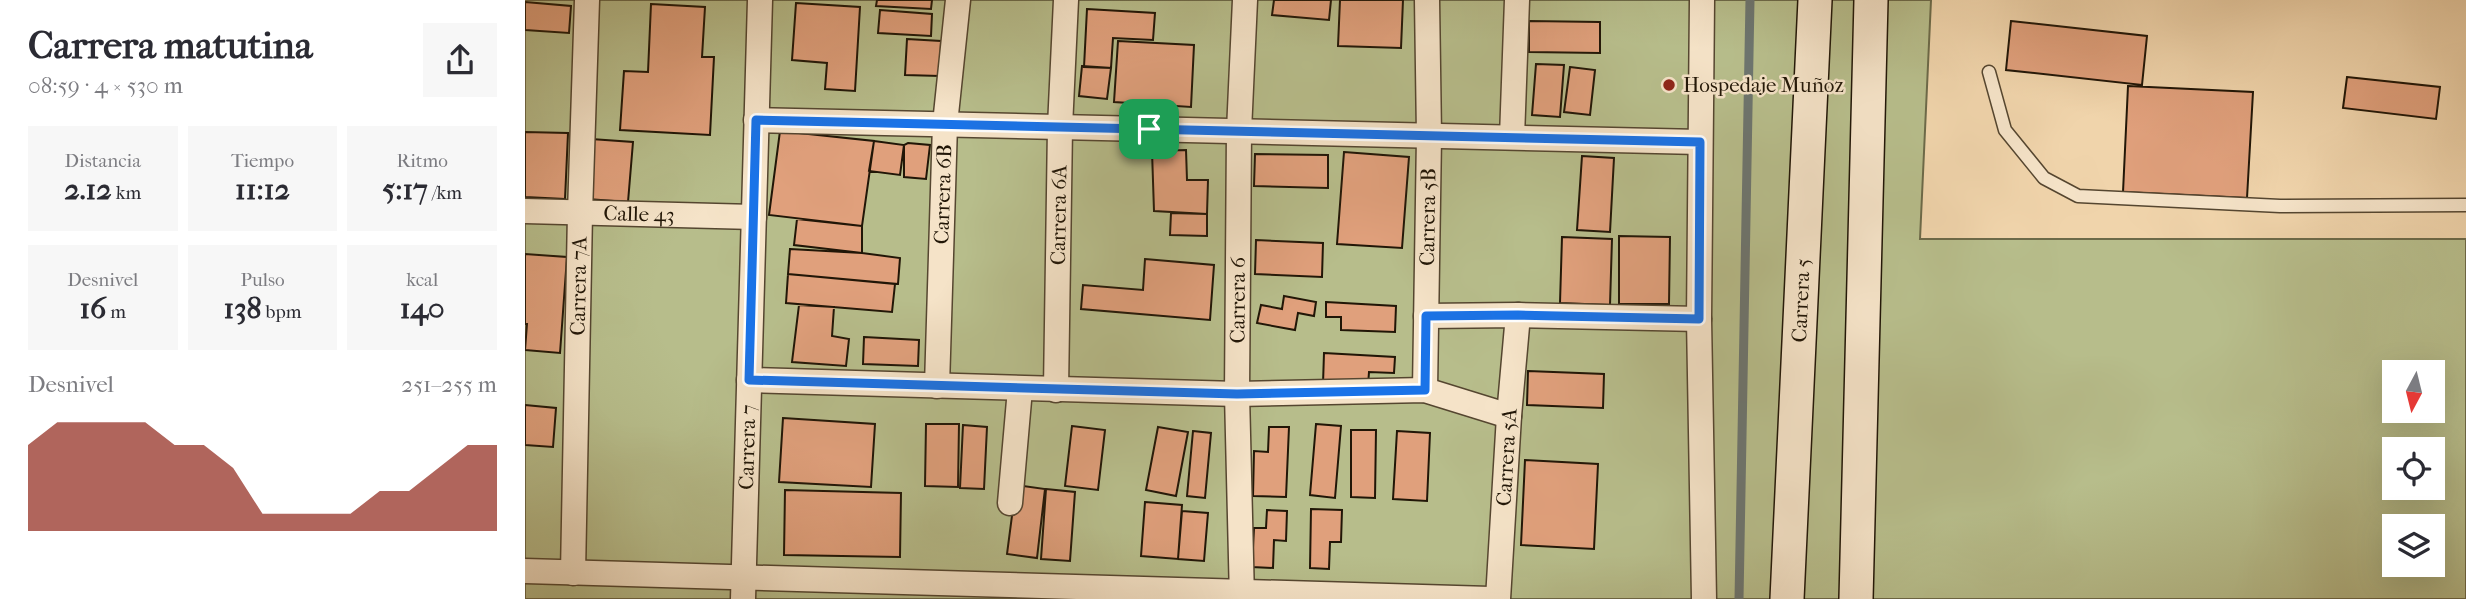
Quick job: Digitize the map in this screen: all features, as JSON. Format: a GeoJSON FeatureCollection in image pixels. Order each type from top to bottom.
{"type":"FeatureCollection","features":[{"type":"Feature","properties":{"kind":"main road","name":"Carrera 5"},"geometry":{"type":"LineString","coordinates":[[1787,599],[1815,0]]}},
{"type":"Feature","properties":{"kind":"main road"},"geometry":{"type":"LineString","coordinates":[[1856,599],[1871,0]]}},
{"type":"Feature","properties":{"kind":"street","name":"Carrera 7A"},"geometry":{"type":"LineString","coordinates":[[573,573],[587,0]]}},
{"type":"Feature","properties":{"kind":"street","name":"Carrera 7"},"geometry":{"type":"LineString","coordinates":[[744,588],[760,0]]}},
{"type":"Feature","properties":{"kind":"street","name":"Carrera 6B"},"geometry":{"type":"LineString","coordinates":[[937,386],[945,124],[958,0]]}},
{"type":"Feature","properties":{"kind":"street","name":"Carrera 6A"},"geometry":{"type":"LineString","coordinates":[[1056,390],[1060,127],[1066,0]]}},
{"type":"Feature","properties":{"kind":"street","name":"Carrera 6"},"geometry":{"type":"LineString","coordinates":[[1242,595],[1237,394],[1239,131],[1245,0]]}},
{"type":"Feature","properties":{"kind":"street","name":"Carrera 5B"},"geometry":{"type":"LineString","coordinates":[[1425,390],[1429,136],[1427,0]]}},
{"type":"Feature","properties":{"kind":"street"},"geometry":{"type":"LineString","coordinates":[[1512,137],[1517,0]]}},
{"type":"Feature","properties":{"kind":"street"},"geometry":{"type":"LineString","coordinates":[[1702,0],[1699,319],[1704,599]]}},
{"type":"Feature","properties":{"kind":"street"},"geometry":{"type":"LineString","coordinates":[[756,120],[1700,142]]}},
{"type":"Feature","properties":{"kind":"street","name":"Calle 43"},"geometry":{"type":"LineString","coordinates":[[525,211],[754,217]]}},
{"type":"Feature","properties":{"kind":"street","name":"Carrera 5A"},"geometry":{"type":"LineString","coordinates":[[1498,599],[1518,315]]}},
{"type":"Feature","properties":{"kind":"street"},"geometry":{"type":"LineString","coordinates":[[1426,316],[1699,319]]}},
{"type":"Feature","properties":{"kind":"street"},"geometry":{"type":"LineString","coordinates":[[749,380],[1237,394],[1425,390],[1509,416]]}},
{"type":"Feature","properties":{"kind":"street"},"geometry":{"type":"LineString","coordinates":[[1010,503],[1020,389]]}},
{"type":"Feature","properties":{"kind":"street"},"geometry":{"type":"LineString","coordinates":[[525,571],[744,588],[1490,599]]}},
{"type":"Feature","properties":{"kind":"lane"},"geometry":{"type":"LineString","coordinates":[[1989,72],[2005,130],[2044,178],[2078,196],[2280,206],[2466,205]]}},
{"type":"Feature","properties":{"kind":"green space"},"geometry":{"type":"Polygon","coordinates":[[[525,0],[1931,0],[1920,239],[2466,239],[2466,599],[525,599],[525,0]]]}},
{"type":"Feature","properties":{"kind":"building"},"geometry":{"type":"Polygon","coordinates":[[[877,0],[932,0],[931,9],[876,6],[877,0]]]}},
{"type":"Feature","properties":{"kind":"building"},"geometry":{"type":"Polygon","coordinates":[[[1274,0],[1331,0],[1329,20],[1272,15],[1274,0]]]}},
{"type":"Feature","properties":{"kind":"building"},"geometry":{"type":"Polygon","coordinates":[[[1340,0],[1403,0],[1401,48],[1338,46],[1340,0]]]}},
{"type":"Feature","properties":{"kind":"building"},"geometry":{"type":"Polygon","coordinates":[[[525,2],[571,6],[569,33],[525,30],[525,2]]]}},
{"type":"Feature","properties":{"kind":"building"},"geometry":{"type":"Polygon","coordinates":[[[796,3],[860,7],[855,91],[825,89],[827,63],[792,60],[796,3]]]}},
{"type":"Feature","properties":{"kind":"building"},"geometry":{"type":"Polygon","coordinates":[[[651,4],[705,7],[702,57],[714,57],[710,135],[620,130],[624,71],[648,72],[651,4]]]}},
{"type":"Feature","properties":{"kind":"building"},"geometry":{"type":"Polygon","coordinates":[[[1087,9],[1155,13],[1153,40],[1113,38],[1111,68],[1084,67],[1087,9]]]}},
{"type":"Feature","properties":{"kind":"building"},"geometry":{"type":"Polygon","coordinates":[[[880,10],[932,14],[931,36],[878,33],[880,10]]]}},
{"type":"Feature","properties":{"kind":"building"},"geometry":{"type":"Polygon","coordinates":[[[1529,21],[1600,22],[1600,53],[1529,52],[1529,21]]]}},
{"type":"Feature","properties":{"kind":"building"},"geometry":{"type":"Polygon","coordinates":[[[2011,21],[2147,36],[2142,85],[2006,70],[2011,21]]]}},
{"type":"Feature","properties":{"kind":"building"},"geometry":{"type":"Polygon","coordinates":[[[907,39],[941,41],[940,76],[905,75],[907,39]]]}},
{"type":"Feature","properties":{"kind":"building"},"geometry":{"type":"Polygon","coordinates":[[[1118,41],[1194,45],[1191,107],[1114,102],[1118,41]]]}},
{"type":"Feature","properties":{"kind":"building"},"geometry":{"type":"Polygon","coordinates":[[[1536,64],[1564,65],[1560,117],[1532,115],[1536,64]]]}},
{"type":"Feature","properties":{"kind":"building"},"geometry":{"type":"Polygon","coordinates":[[[1082,66],[1111,68],[1107,99],[1079,96],[1082,66]]]}},
{"type":"Feature","properties":{"kind":"building"},"geometry":{"type":"Polygon","coordinates":[[[1570,67],[1595,70],[1590,115],[1564,112],[1570,67]]]}},
{"type":"Feature","properties":{"kind":"building"},"geometry":{"type":"Polygon","coordinates":[[[2347,77],[2440,87],[2436,119],[2343,108],[2347,77]]]}},
{"type":"Feature","properties":{"kind":"building"},"geometry":{"type":"Polygon","coordinates":[[[2128,86],[2253,92],[2247,198],[2123,192],[2128,86]]]}},
{"type":"Feature","properties":{"kind":"building"},"geometry":{"type":"Polygon","coordinates":[[[780,131],[874,141],[862,226],[769,215],[780,131]]]}},
{"type":"Feature","properties":{"kind":"building"},"geometry":{"type":"Polygon","coordinates":[[[525,132],[568,133],[565,199],[525,197],[525,132]]]}},
{"type":"Feature","properties":{"kind":"building"},"geometry":{"type":"Polygon","coordinates":[[[591,139],[633,142],[628,202],[587,199],[591,139]]]}},
{"type":"Feature","properties":{"kind":"building"},"geometry":{"type":"Polygon","coordinates":[[[874,141],[904,145],[900,175],[869,171],[874,141]]]}},
{"type":"Feature","properties":{"kind":"building"},"geometry":{"type":"Polygon","coordinates":[[[904,145],[930,145],[926,179],[904,177],[904,145]]]}},
{"type":"Feature","properties":{"kind":"building"},"geometry":{"type":"Polygon","coordinates":[[[1186,150],[1187,180],[1208,180],[1207,214],[1154,211],[1152,151],[1186,150]]]}},
{"type":"Feature","properties":{"kind":"building"},"geometry":{"type":"Polygon","coordinates":[[[1344,152],[1409,157],[1402,248],[1337,244],[1344,152]]]}},
{"type":"Feature","properties":{"kind":"building"},"geometry":{"type":"Polygon","coordinates":[[[1255,154],[1328,155],[1328,188],[1254,186],[1255,154]]]}},
{"type":"Feature","properties":{"kind":"building"},"geometry":{"type":"Polygon","coordinates":[[[1582,156],[1614,158],[1610,232],[1577,230],[1582,156]]]}},
{"type":"Feature","properties":{"kind":"building"},"geometry":{"type":"Polygon","coordinates":[[[1171,213],[1207,214],[1207,236],[1170,235],[1171,213]]]}},
{"type":"Feature","properties":{"kind":"building"},"geometry":{"type":"Polygon","coordinates":[[[797,219],[862,226],[862,253],[794,245],[797,219]]]}},
{"type":"Feature","properties":{"kind":"building"},"geometry":{"type":"Polygon","coordinates":[[[1619,236],[1670,237],[1669,304],[1619,304],[1619,236]]]}},
{"type":"Feature","properties":{"kind":"building"},"geometry":{"type":"Polygon","coordinates":[[[1562,237],[1612,239],[1610,305],[1560,303],[1562,237]]]}},
{"type":"Feature","properties":{"kind":"building"},"geometry":{"type":"Polygon","coordinates":[[[1256,240],[1323,243],[1322,277],[1255,274],[1256,240]]]}},
{"type":"Feature","properties":{"kind":"building"},"geometry":{"type":"Polygon","coordinates":[[[790,249],[900,258],[898,284],[788,274],[790,249]]]}},
{"type":"Feature","properties":{"kind":"building"},"geometry":{"type":"Polygon","coordinates":[[[525,254],[567,257],[560,353],[525,350],[525,254]]]}},
{"type":"Feature","properties":{"kind":"building"},"geometry":{"type":"Polygon","coordinates":[[[1145,259],[1214,265],[1210,320],[1081,309],[1083,285],[1143,290],[1145,259]]]}},
{"type":"Feature","properties":{"kind":"building"},"geometry":{"type":"Polygon","coordinates":[[[788,274],[895,284],[892,312],[786,303],[788,274]]]}},
{"type":"Feature","properties":{"kind":"building"},"geometry":{"type":"Polygon","coordinates":[[[1284,296],[1316,302],[1314,316],[1298,313],[1295,330],[1257,323],[1261,305],[1282,309],[1284,296]]]}},
{"type":"Feature","properties":{"kind":"building"},"geometry":{"type":"Polygon","coordinates":[[[1326,302],[1396,306],[1395,332],[1341,330],[1341,317],[1326,317],[1326,302]]]}},
{"type":"Feature","properties":{"kind":"building"},"geometry":{"type":"Polygon","coordinates":[[[799,305],[834,307],[832,336],[849,339],[846,366],[792,362],[799,305]]]}},
{"type":"Feature","properties":{"kind":"building"},"geometry":{"type":"Polygon","coordinates":[[[864,337],[919,340],[918,366],[863,364],[864,337]]]}},
{"type":"Feature","properties":{"kind":"building"},"geometry":{"type":"Polygon","coordinates":[[[1324,353],[1395,357],[1394,373],[1369,372],[1368,386],[1323,384],[1324,353]]]}},
{"type":"Feature","properties":{"kind":"building"},"geometry":{"type":"Polygon","coordinates":[[[1528,371],[1604,374],[1603,408],[1527,405],[1528,371]]]}},
{"type":"Feature","properties":{"kind":"building"},"geometry":{"type":"Polygon","coordinates":[[[525,405],[556,408],[553,447],[525,445],[525,405]]]}},
{"type":"Feature","properties":{"kind":"building"},"geometry":{"type":"Polygon","coordinates":[[[783,418],[875,424],[871,487],[779,482],[783,418]]]}},
{"type":"Feature","properties":{"kind":"building"},"geometry":{"type":"Polygon","coordinates":[[[926,424],[959,424],[958,487],[925,486],[926,424]]]}},
{"type":"Feature","properties":{"kind":"building"},"geometry":{"type":"Polygon","coordinates":[[[1316,424],[1341,426],[1335,498],[1310,495],[1316,424]]]}},
{"type":"Feature","properties":{"kind":"building"},"geometry":{"type":"Polygon","coordinates":[[[963,425],[987,427],[984,489],[960,488],[963,425]]]}},
{"type":"Feature","properties":{"kind":"building"},"geometry":{"type":"Polygon","coordinates":[[[1072,426],[1105,430],[1098,490],[1065,486],[1072,426]]]}},
{"type":"Feature","properties":{"kind":"building"},"geometry":{"type":"Polygon","coordinates":[[[1158,427],[1188,432],[1176,496],[1146,490],[1158,427]]]}},
{"type":"Feature","properties":{"kind":"building"},"geometry":{"type":"Polygon","coordinates":[[[1269,427],[1289,427],[1286,497],[1253,496],[1254,451],[1268,452],[1269,427]]]}},
{"type":"Feature","properties":{"kind":"building"},"geometry":{"type":"Polygon","coordinates":[[[1351,430],[1376,430],[1375,498],[1351,497],[1351,430]]]}},
{"type":"Feature","properties":{"kind":"building"},"geometry":{"type":"Polygon","coordinates":[[[1193,431],[1211,433],[1205,498],[1187,496],[1193,431]]]}},
{"type":"Feature","properties":{"kind":"building"},"geometry":{"type":"Polygon","coordinates":[[[1397,431],[1430,433],[1427,501],[1393,499],[1397,431]]]}},
{"type":"Feature","properties":{"kind":"building"},"geometry":{"type":"Polygon","coordinates":[[[1525,460],[1598,464],[1594,549],[1521,545],[1525,460]]]}},
{"type":"Feature","properties":{"kind":"building"},"geometry":{"type":"Polygon","coordinates":[[[1016,485],[1045,489],[1037,558],[1007,554],[1016,485]]]}},
{"type":"Feature","properties":{"kind":"building"},"geometry":{"type":"Polygon","coordinates":[[[1046,489],[1075,492],[1070,561],[1041,559],[1046,489]]]}},
{"type":"Feature","properties":{"kind":"building"},"geometry":{"type":"Polygon","coordinates":[[[785,490],[901,493],[900,557],[784,555],[785,490]]]}},
{"type":"Feature","properties":{"kind":"building"},"geometry":{"type":"Polygon","coordinates":[[[1145,502],[1182,505],[1178,559],[1141,556],[1145,502]]]}},
{"type":"Feature","properties":{"kind":"building"},"geometry":{"type":"Polygon","coordinates":[[[1311,509],[1342,510],[1341,542],[1330,542],[1329,569],[1310,568],[1311,509]]]}},
{"type":"Feature","properties":{"kind":"building"},"geometry":{"type":"Polygon","coordinates":[[[1267,510],[1287,511],[1286,541],[1274,540],[1273,568],[1252,567],[1254,528],[1266,528],[1267,510]]]}},
{"type":"Feature","properties":{"kind":"building"},"geometry":{"type":"Polygon","coordinates":[[[1182,511],[1208,513],[1204,561],[1178,559],[1182,511]]]}},
{"type":"Feature","properties":{"kind":"waterway"},"geometry":{"type":"LineString","coordinates":[[1739,599],[1750,0]]}},
{"type":"Feature","properties":{"kind":"place","name":"Hospedaje Muñoz"},"geometry":{"type":"Point","coordinates":[1669,85]}},
{"type":"Feature","properties":{"kind":"route"},"geometry":{"type":"LineString","coordinates":[[756,120],[1149,129],[1700,142],[1699,319],[1426,316],[1425,390],[1237,394],[749,380],[756,120]]}}]}
